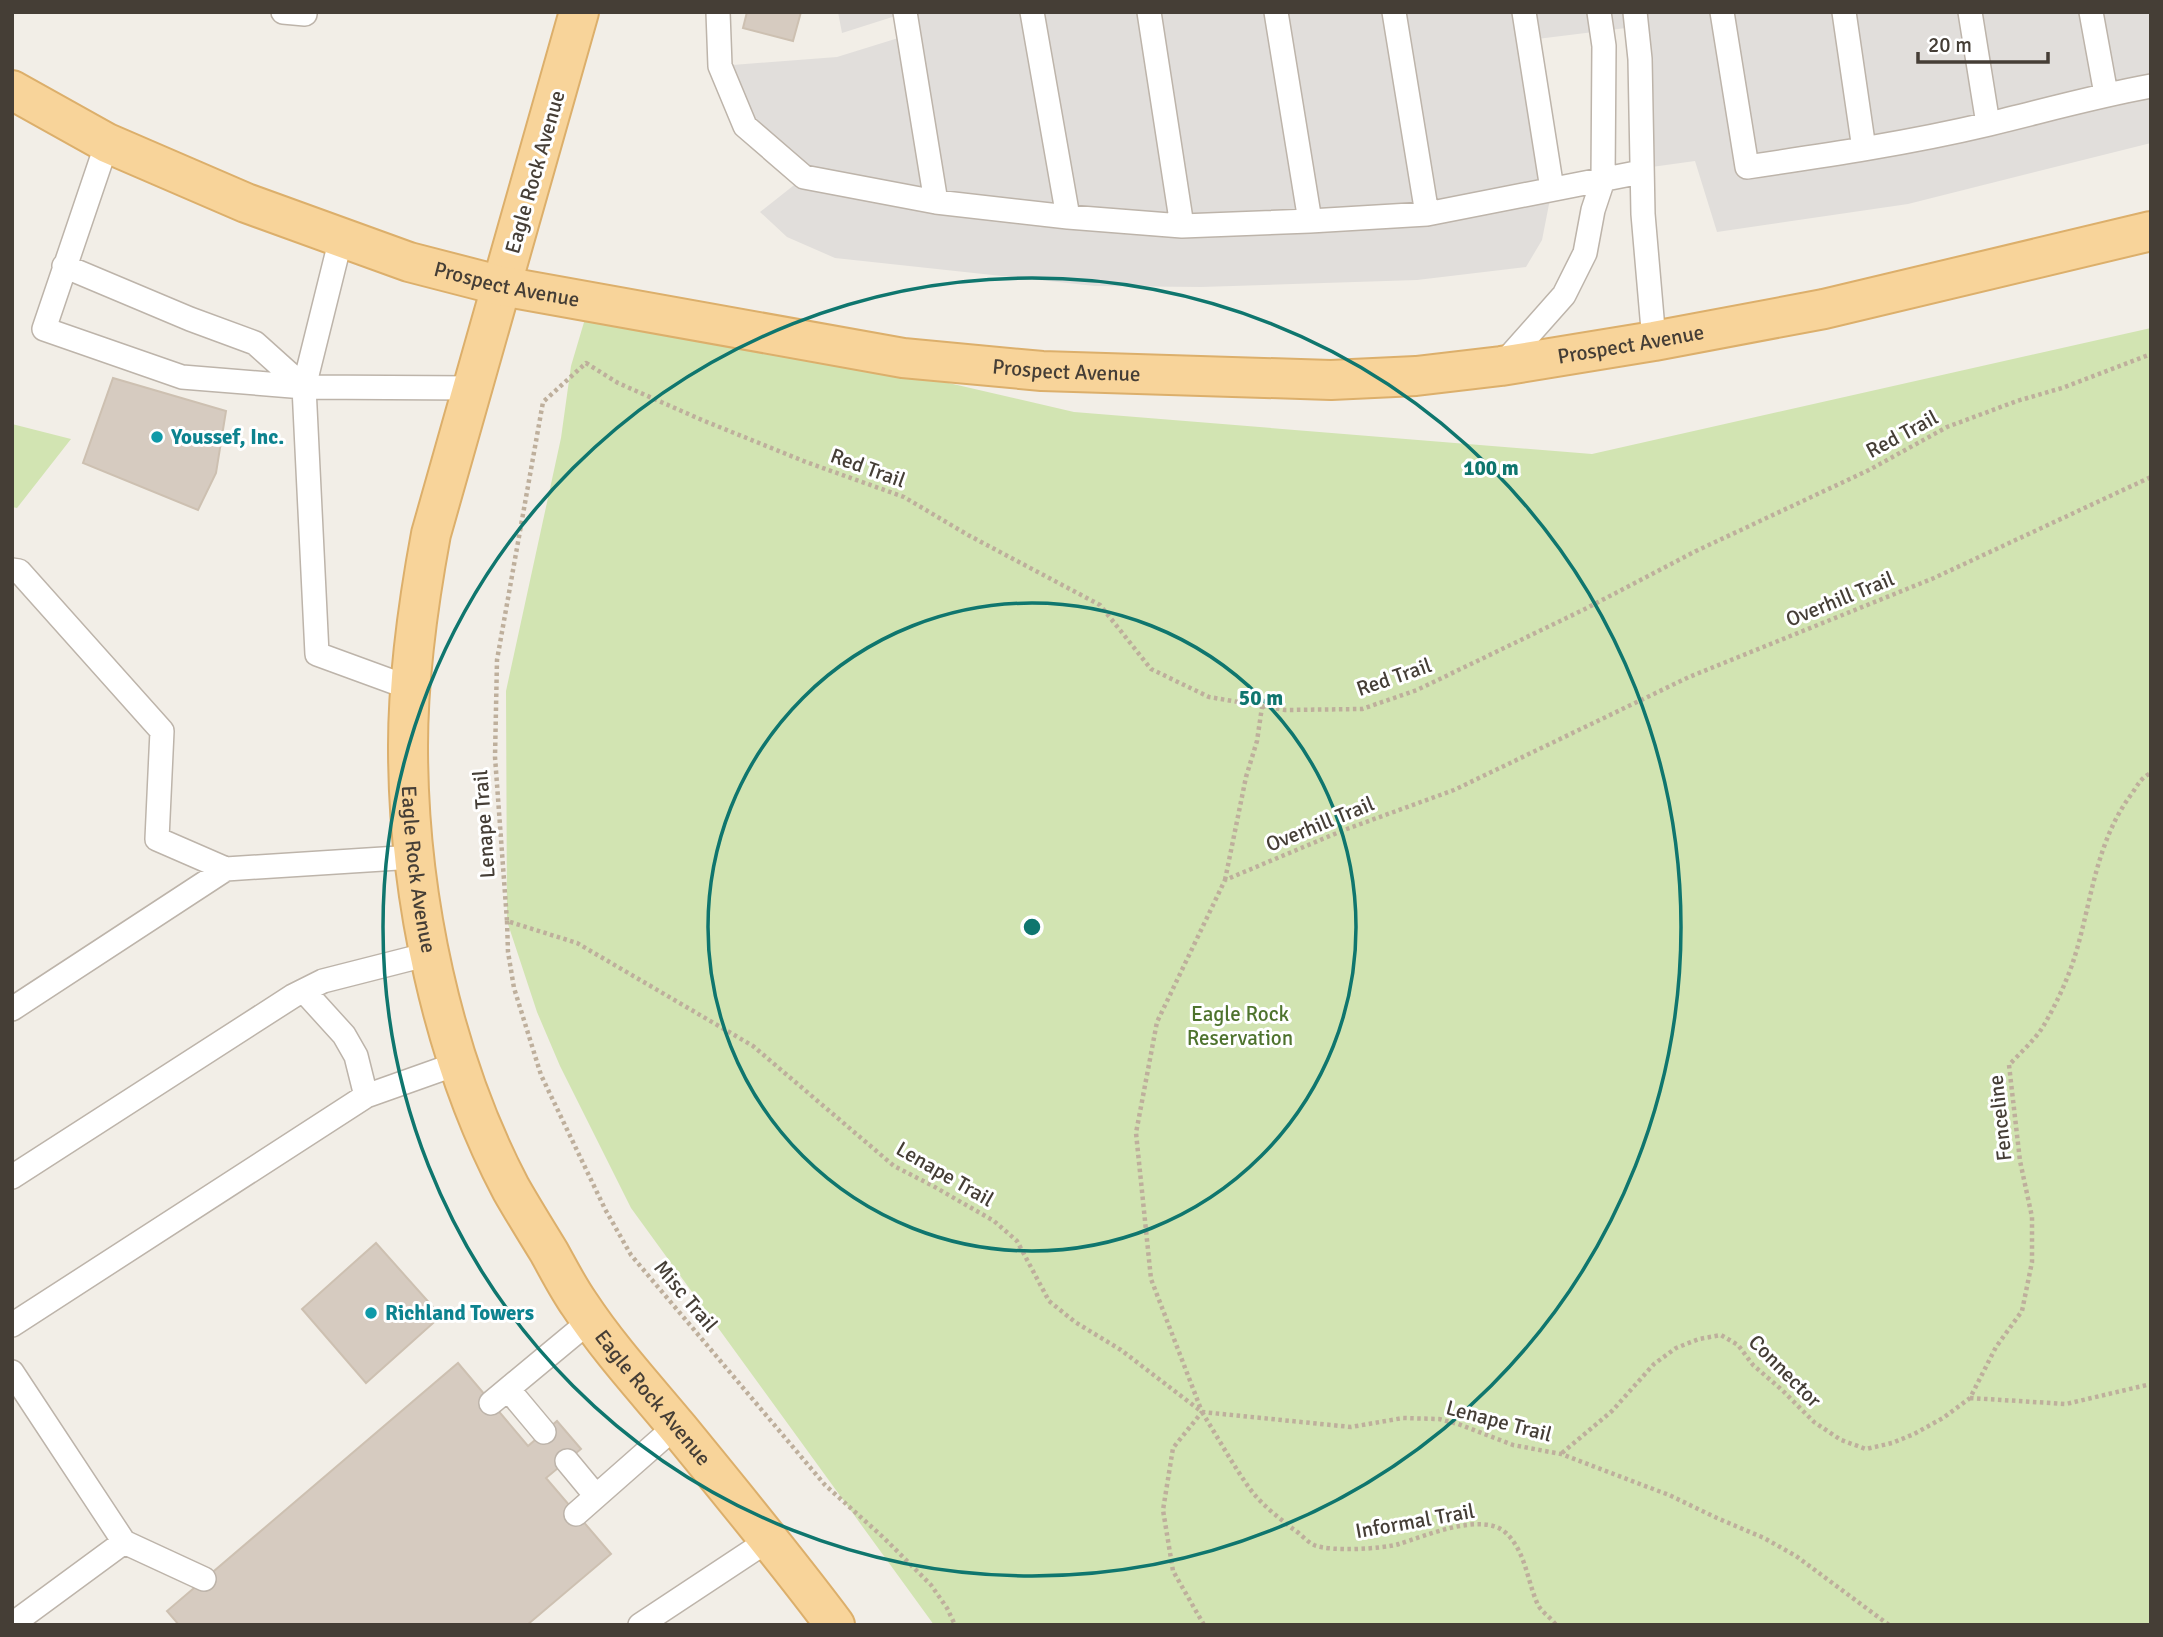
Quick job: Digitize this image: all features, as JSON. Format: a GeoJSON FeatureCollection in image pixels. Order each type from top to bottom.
{"type":"FeatureCollection","features":[{"type":"Feature","properties":{"kind":"main road","name":"Eagle Rock Avenue"},"geometry":{"type":"LineString","coordinates":[[579,12],[431,534],[418,606],[408,745],[414,857],[429,954],[459,1063],[482,1126],[511,1188],[580,1305],[620,1360],[770,1539],[835,1625]]}},
{"type":"Feature","properties":{"kind":"main road","name":"Prospect Avenue"},"geometry":{"type":"LineString","coordinates":[[12,90],[107,143],[246,203],[409,262],[502,286],[903,358],[1016,369],[1331,380],[1416,376],[1501,366],[1824,309],[2151,231]]}},
{"type":"Feature","properties":{"kind":"lane"},"geometry":{"type":"LineString","coordinates":[[283,12],[305,12]]}},
{"type":"Feature","properties":{"kind":"lane"},"geometry":{"type":"LineString","coordinates":[[718,12],[720,66],[746,126],[804,177],[936,202],[1068,217],[1182,226],[1310,221],[1427,214],[1641,172]]}},
{"type":"Feature","properties":{"kind":"lane"},"geometry":{"type":"LineString","coordinates":[[905,12],[936,202]]}},
{"type":"Feature","properties":{"kind":"lane"},"geometry":{"type":"LineString","coordinates":[[1032,12],[1068,217]]}},
{"type":"Feature","properties":{"kind":"lane"},"geometry":{"type":"LineString","coordinates":[[1149,12],[1182,226]]}},
{"type":"Feature","properties":{"kind":"lane"},"geometry":{"type":"LineString","coordinates":[[1276,12],[1310,221]]}},
{"type":"Feature","properties":{"kind":"lane"},"geometry":{"type":"LineString","coordinates":[[1394,12],[1427,214]]}},
{"type":"Feature","properties":{"kind":"lane"},"geometry":{"type":"LineString","coordinates":[[1524,12],[1552,189]]}},
{"type":"Feature","properties":{"kind":"lane"},"geometry":{"type":"LineString","coordinates":[[1501,366],[1564,295],[1585,253],[1593,210],[1603,180],[1605,46],[1599,12]]}},
{"type":"Feature","properties":{"kind":"lane"},"geometry":{"type":"LineString","coordinates":[[1635,12],[1640,59],[1641,172],[1654,341]]}},
{"type":"Feature","properties":{"kind":"lane"},"geometry":{"type":"LineString","coordinates":[[1723,12],[1747,167],[1864,149],[1988,124],[2106,94],[2151,86]]}},
{"type":"Feature","properties":{"kind":"lane"},"geometry":{"type":"LineString","coordinates":[[1844,12],[1864,149]]}},
{"type":"Feature","properties":{"kind":"lane"},"geometry":{"type":"LineString","coordinates":[[1970,12],[1988,124]]}},
{"type":"Feature","properties":{"kind":"lane"},"geometry":{"type":"LineString","coordinates":[[2091,12],[2106,94]]}},
{"type":"Feature","properties":{"kind":"lane"},"geometry":{"type":"LineString","coordinates":[[107,143],[44,329],[182,377],[304,387],[473,388]]}},
{"type":"Feature","properties":{"kind":"lane"},"geometry":{"type":"LineString","coordinates":[[341,238],[304,387],[317,654],[410,688]]}},
{"type":"Feature","properties":{"kind":"lane"},"geometry":{"type":"LineString","coordinates":[[65,266],[190,318],[256,342],[304,387]]}},
{"type":"Feature","properties":{"kind":"lane"},"geometry":{"type":"LineString","coordinates":[[12,570],[19,571],[162,731],[157,839],[226,869],[414,857]]}},
{"type":"Feature","properties":{"kind":"lane"},"geometry":{"type":"LineString","coordinates":[[12,1009],[226,869]]}},
{"type":"Feature","properties":{"kind":"lane"},"geometry":{"type":"LineString","coordinates":[[12,1177],[304,991],[323,981],[429,954]]}},
{"type":"Feature","properties":{"kind":"lane"},"geometry":{"type":"LineString","coordinates":[[304,991],[344,1035],[356,1056],[366,1096]]}},
{"type":"Feature","properties":{"kind":"lane"},"geometry":{"type":"LineString","coordinates":[[12,1325],[366,1096],[459,1063]]}},
{"type":"Feature","properties":{"kind":"lane"},"geometry":{"type":"LineString","coordinates":[[544,1432],[500,1396],[592,1320]]}},
{"type":"Feature","properties":{"kind":"lane"},"geometry":{"type":"LineString","coordinates":[[12,1373],[124,1542],[204,1579]]}},
{"type":"Feature","properties":{"kind":"lane"},"geometry":{"type":"LineString","coordinates":[[576,1514],[676,1426]]}},
{"type":"Feature","properties":{"kind":"lane"},"geometry":{"type":"LineString","coordinates":[[567,1461],[596,1496]]}},
{"type":"Feature","properties":{"kind":"lane"},"geometry":{"type":"LineString","coordinates":[[640,1625],[770,1539]]}},
{"type":"Feature","properties":{"kind":"lane"},"geometry":{"type":"LineString","coordinates":[[17,1615],[124,1542]]}},
{"type":"Feature","properties":{"kind":"path","name":"Red Trail"},"geometry":{"type":"LineString","coordinates":[[586,363],[618,383],[690,415],[806,462],[904,497],[968,535],[1100,605],[1151,669],[1209,697],[1285,710],[1362,709],[1417,690],[1585,609],[1696,551],[1869,470],[1947,427],[2151,354]]}},
{"type":"Feature","properties":{"kind":"path","name":"Lenape Trail"},"geometry":{"type":"LineString","coordinates":[[586,363],[543,402],[497,660],[495,757],[507,921],[577,943],[753,1046],[894,1166],[994,1221],[1017,1241],[1049,1301],[1075,1322],[1121,1350],[1202,1412],[1351,1427],[1403,1418],[1439,1419],[1513,1445],[1561,1454],[1669,1495],[1764,1538],[1796,1556],[1889,1625]]}},
{"type":"Feature","properties":{"kind":"path","name":"Overhill Trail"},"geometry":{"type":"LineString","coordinates":[[1225,880],[1344,830],[1454,790],[1689,677],[1934,578],[2151,477]]}},
{"type":"Feature","properties":{"kind":"path"},"geometry":{"type":"LineString","coordinates":[[1204,1625],[1173,1570],[1163,1510],[1173,1448],[1202,1412],[1151,1279],[1136,1133],[1157,1022],[1225,880],[1246,778],[1257,741],[1262,707]]}},
{"type":"Feature","properties":{"kind":"path","name":"Fenceline"},"geometry":{"type":"LineString","coordinates":[[1970,1398],[1996,1347],[2022,1311],[2032,1262],[2032,1216],[2020,1161],[2008,1066],[2043,1027],[2059,995],[2073,963],[2093,879],[2112,827],[2127,799],[2145,776],[2151,773]]}},
{"type":"Feature","properties":{"kind":"path","name":"Misc Trail"},"geometry":{"type":"LineString","coordinates":[[507,921],[508,952],[514,988],[541,1075],[605,1209],[631,1255],[825,1485],[932,1585],[955,1625]]}},
{"type":"Feature","properties":{"kind":"path","name":"Connector"},"geometry":{"type":"LineString","coordinates":[[1561,1454],[1612,1411],[1654,1364],[1676,1348],[1699,1339],[1721,1335],[1738,1345],[1753,1365],[1814,1422],[1841,1440],[1866,1449],[1892,1444],[1914,1434],[1943,1418],[1970,1398]]}},
{"type":"Feature","properties":{"kind":"path"},"geometry":{"type":"LineString","coordinates":[[1970,1398],[2066,1405],[2151,1384]]}},
{"type":"Feature","properties":{"kind":"path","name":"Informal Trail"},"geometry":{"type":"LineString","coordinates":[[1202,1412],[1251,1491],[1279,1518],[1315,1545],[1345,1549],[1370,1548],[1397,1545],[1453,1528],[1483,1524],[1496,1527],[1506,1532],[1520,1551],[1539,1608],[1556,1625]]}},
{"type":"Feature","properties":{"kind":"green space","name":"Eagle Rock Reservation"},"geometry":{"type":"Polygon","coordinates":[[[590,302],[1074,412],[1592,454],[2151,328],[2151,1625],[934,1625],[631,1208],[560,1066],[537,1012],[507,921],[506,691],[561,438],[571,366],[590,302]]]}},
{"type":"Feature","properties":{"kind":"green space"},"geometry":{"type":"Polygon","coordinates":[[[12,424],[71,439],[17,508],[12,507],[12,424]]]}},
{"type":"Feature","properties":{"kind":"shaded area"},"geometry":{"type":"Polygon","coordinates":[[[838,12],[2151,12],[2151,143],[1908,204],[1717,232],[1695,161],[1637,169],[1626,28],[1529,40],[1552,189],[1542,240],[1526,267],[1417,280],[1201,287],[1095,286],[835,258],[787,237],[760,212],[803,178],[745,126],[720,66],[837,57],[908,35],[905,13],[842,33],[838,12]]]}},
{"type":"Feature","properties":{"kind":"building"},"geometry":{"type":"Polygon","coordinates":[[[747,12],[801,12],[793,41],[743,28],[747,12]]]}},
{"type":"Feature","properties":{"kind":"building","name":"Youssef, Inc."},"geometry":{"type":"Polygon","coordinates":[[[113,378],[226,411],[216,473],[198,510],[83,463],[113,378]]]}},
{"type":"Feature","properties":{"kind":"building","name":"Richland Towers"},"geometry":{"type":"Polygon","coordinates":[[[376,1243],[441,1316],[366,1383],[302,1309],[376,1243]]]}},
{"type":"Feature","properties":{"kind":"building"},"geometry":{"type":"Polygon","coordinates":[[[458,1363],[528,1446],[557,1421],[581,1449],[546,1478],[611,1554],[527,1625],[179,1625],[167,1611],[458,1363]]]}},
{"type":"Feature","properties":{"kind":"place","name":"Youssef, Inc."},"geometry":{"type":"Point","coordinates":[157,437]}},
{"type":"Feature","properties":{"kind":"place","name":"Richland Towers"},"geometry":{"type":"Point","coordinates":[371,1313]}}]}
